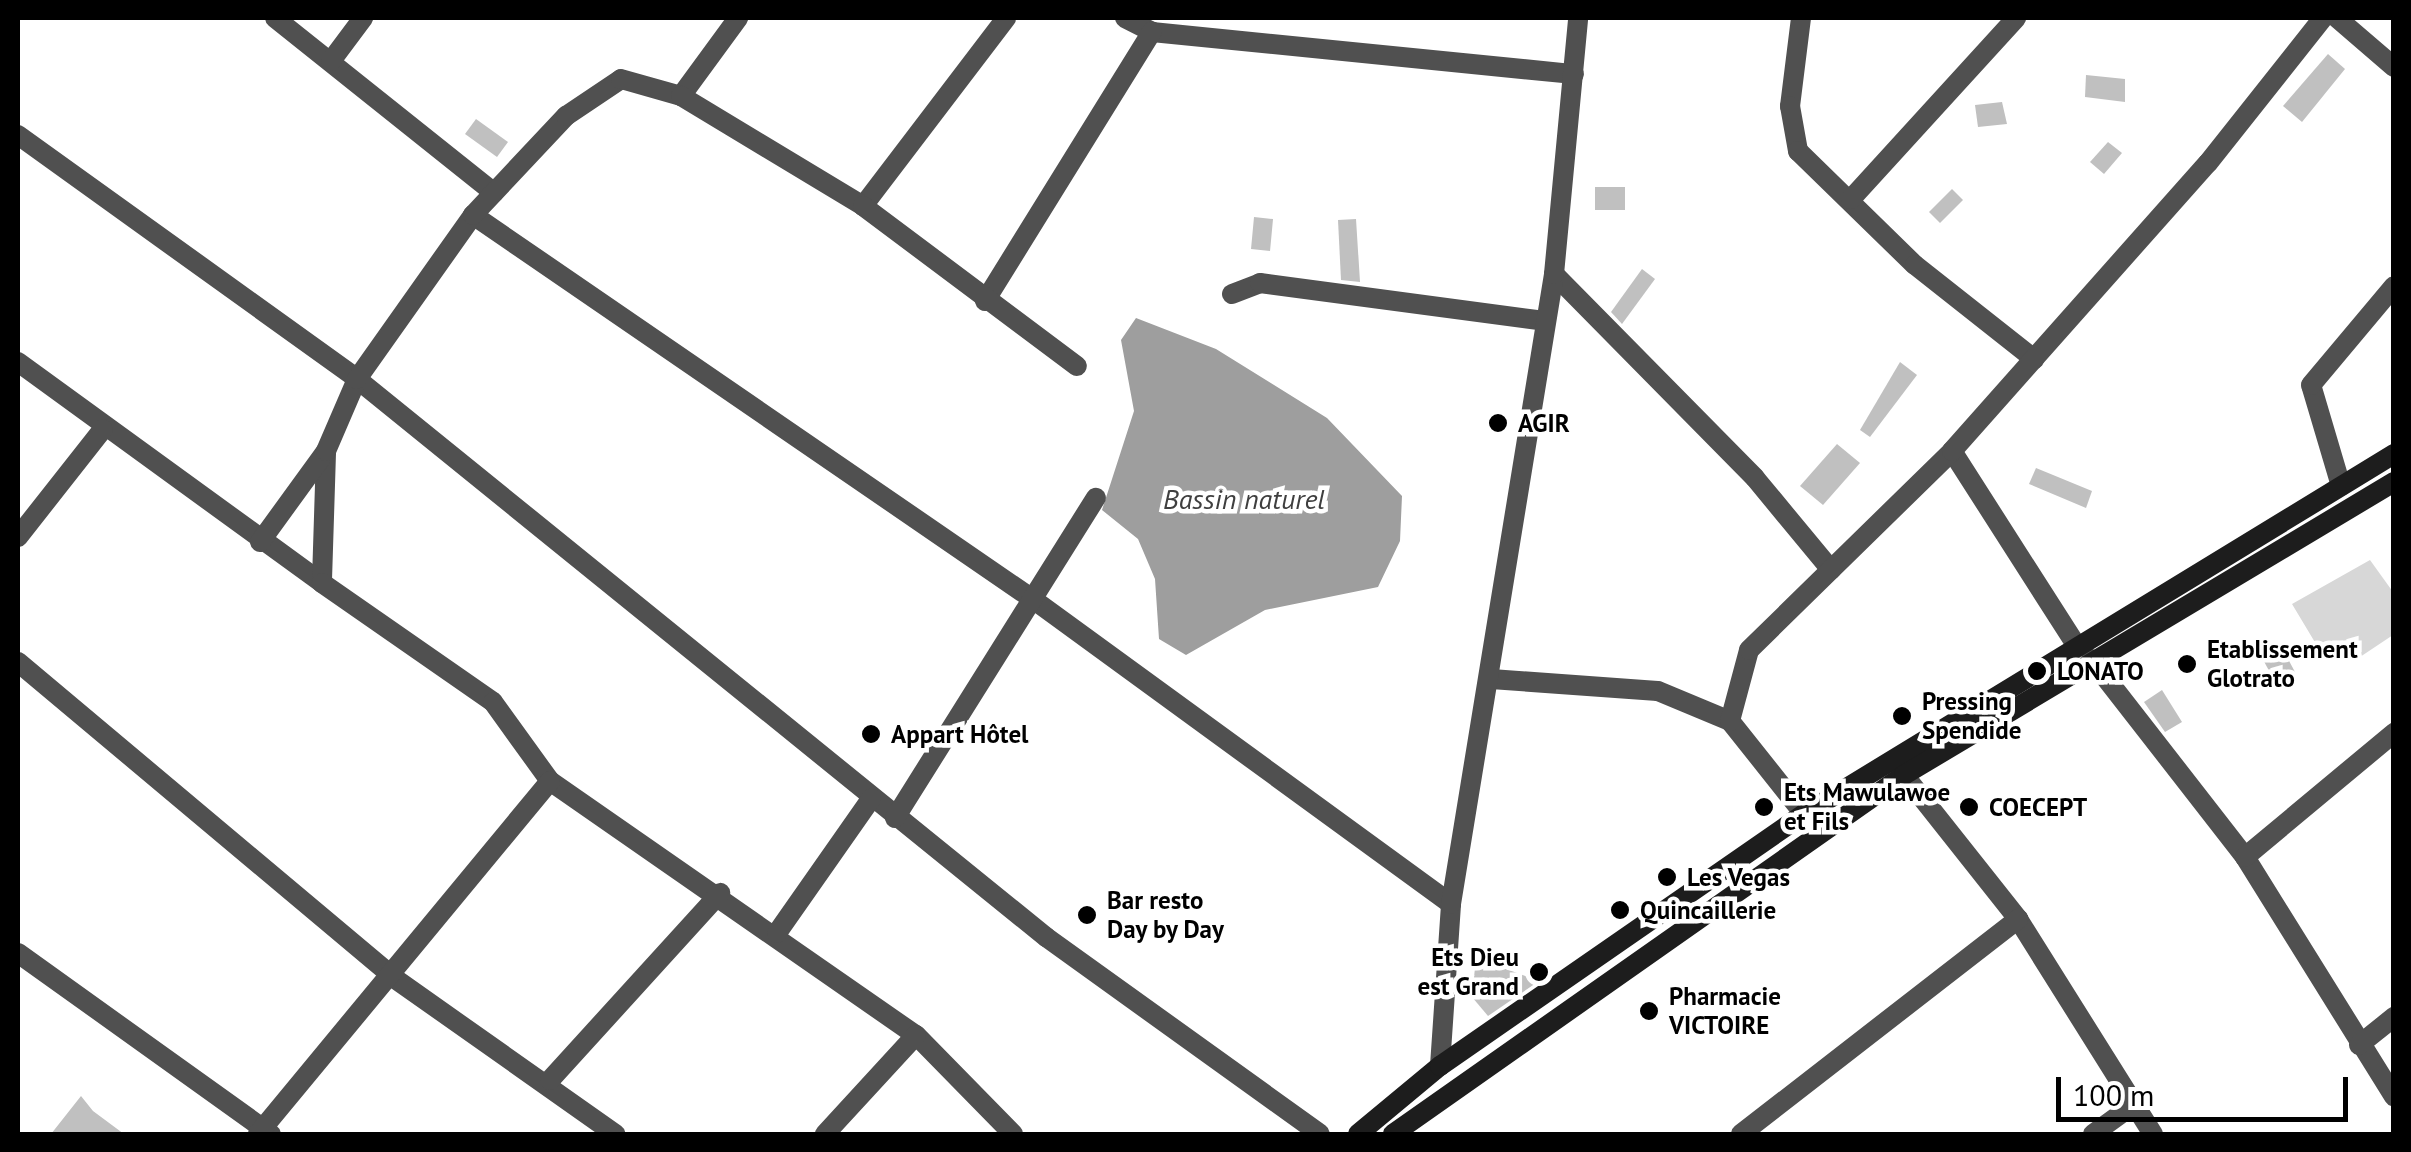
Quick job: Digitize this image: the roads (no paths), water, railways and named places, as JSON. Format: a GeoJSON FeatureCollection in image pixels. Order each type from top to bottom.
{"type":"FeatureCollection","features":[{"type":"Feature","properties":{"kind":"main road"},"geometry":{"type":"LineString","coordinates":[[1358,1134],[1440,1066],[1804,814],[2074,642],[2394,454]]}},
{"type":"Feature","properties":{"kind":"main road"},"geometry":{"type":"LineString","coordinates":[[1394,1134],[1904,775],[2090,659],[2394,482]]}},
{"type":"Feature","properties":{"kind":"street"},"geometry":{"type":"LineString","coordinates":[[275,18],[494,193]]}},
{"type":"Feature","properties":{"kind":"street"},"geometry":{"type":"LineString","coordinates":[[330,61],[364,18]]}},
{"type":"Feature","properties":{"kind":"street"},"geometry":{"type":"LineString","coordinates":[[682,96],[738,18]]}},
{"type":"Feature","properties":{"kind":"street"},"geometry":{"type":"LineString","coordinates":[[863,206],[1006,18]]}},
{"type":"Feature","properties":{"kind":"street"},"geometry":{"type":"LineString","coordinates":[[1126,18],[1152,32],[1574,74]]}},
{"type":"Feature","properties":{"kind":"street"},"geometry":{"type":"LineString","coordinates":[[1440,1066],[1450,904],[1491,679],[1554,274],[1578,18]]}},
{"type":"Feature","properties":{"kind":"street"},"geometry":{"type":"LineString","coordinates":[[1801,18],[1791,132],[1798,151],[1916,265],[2034,358]]}},
{"type":"Feature","properties":{"kind":"street"},"geometry":{"type":"LineString","coordinates":[[1851,199],[2016,18]]}},
{"type":"Feature","properties":{"kind":"street"},"geometry":{"type":"LineString","coordinates":[[1730,721],[1749,650],[1952,452],[2323,18]]}},
{"type":"Feature","properties":{"kind":"street"},"geometry":{"type":"LineString","coordinates":[[2337,18],[2394,67]]}},
{"type":"Feature","properties":{"kind":"street"},"geometry":{"type":"LineString","coordinates":[[986,301],[1152,32]]}},
{"type":"Feature","properties":{"kind":"street"},"geometry":{"type":"LineString","coordinates":[[260,542],[326,451],[357,380],[473,214],[566,116],[621,79],[682,96],[863,206],[1076,366]]}},
{"type":"Feature","properties":{"kind":"street"},"geometry":{"type":"LineString","coordinates":[[18,135],[357,380],[895,818],[1320,1134]]}},
{"type":"Feature","properties":{"kind":"street"},"geometry":{"type":"LineString","coordinates":[[473,214],[1034,600],[1450,904]]}},
{"type":"Feature","properties":{"kind":"street"},"geometry":{"type":"LineString","coordinates":[[1554,274],[1754,478],[1830,570]]}},
{"type":"Feature","properties":{"kind":"street"},"geometry":{"type":"LineString","coordinates":[[1232,294],[1260,283],[1544,321]]}},
{"type":"Feature","properties":{"kind":"street"},"geometry":{"type":"LineString","coordinates":[[2340,486],[2311,385],[2394,286]]}},
{"type":"Feature","properties":{"kind":"street"},"geometry":{"type":"LineString","coordinates":[[18,362],[260,542],[494,702],[550,781],[777,933],[916,1035],[1013,1134]]}},
{"type":"Feature","properties":{"kind":"street"},"geometry":{"type":"LineString","coordinates":[[18,537],[104,429]]}},
{"type":"Feature","properties":{"kind":"street"},"geometry":{"type":"LineString","coordinates":[[322,583],[326,451]]}},
{"type":"Feature","properties":{"kind":"street"},"geometry":{"type":"LineString","coordinates":[[1952,452],[2074,642]]}},
{"type":"Feature","properties":{"kind":"street"},"geometry":{"type":"LineString","coordinates":[[895,818],[1096,498]]}},
{"type":"Feature","properties":{"kind":"street"},"geometry":{"type":"LineString","coordinates":[[2090,659],[2245,857],[2359,1046],[2394,1096]]}},
{"type":"Feature","properties":{"kind":"street"},"geometry":{"type":"LineString","coordinates":[[18,662],[394,978],[550,1080],[615,1134]]}},
{"type":"Feature","properties":{"kind":"street"},"geometry":{"type":"LineString","coordinates":[[1491,679],[1658,691],[1730,721],[1804,814]]}},
{"type":"Feature","properties":{"kind":"street"},"geometry":{"type":"LineString","coordinates":[[2245,857],[2394,733]]}},
{"type":"Feature","properties":{"kind":"street"},"geometry":{"type":"LineString","coordinates":[[1904,775],[2018,918],[2153,1134]]}},
{"type":"Feature","properties":{"kind":"street"},"geometry":{"type":"LineString","coordinates":[[18,953],[264,1132],[394,978],[550,781]]}},
{"type":"Feature","properties":{"kind":"street"},"geometry":{"type":"LineString","coordinates":[[777,933],[871,799]]}},
{"type":"Feature","properties":{"kind":"street"},"geometry":{"type":"LineString","coordinates":[[550,1080],[720,894]]}},
{"type":"Feature","properties":{"kind":"street"},"geometry":{"type":"LineString","coordinates":[[1740,1134],[2018,918]]}},
{"type":"Feature","properties":{"kind":"street"},"geometry":{"type":"LineString","coordinates":[[2359,1046],[2394,1017]]}},
{"type":"Feature","properties":{"kind":"street"},"geometry":{"type":"LineString","coordinates":[[825,1134],[916,1035]]}},
{"type":"Feature","properties":{"kind":"street"},"geometry":{"type":"LineString","coordinates":[[2093,1134],[2133,1106]]}},
{"type":"Feature","properties":{"kind":"water","name":"Bassin naturel"},"geometry":{"type":"Polygon","coordinates":[[[1136,318],[1216,349],[1327,418],[1402,496],[1400,541],[1378,587],[1265,610],[1186,655],[1159,639],[1155,579],[1138,539],[1102,510],[1134,411],[1121,340],[1136,318]]]}},
{"type":"Feature","properties":{"kind":"place","name":"AGIR"},"geometry":{"type":"Point","coordinates":[1498,423]}},
{"type":"Feature","properties":{"kind":"place","name":"Etablissement Glotrato"},"geometry":{"type":"Point","coordinates":[2187,664]}},
{"type":"Feature","properties":{"kind":"place","name":"LONATO"},"geometry":{"type":"Point","coordinates":[2037,671]}},
{"type":"Feature","properties":{"kind":"place","name":"Pressing Spendide"},"geometry":{"type":"Point","coordinates":[1902,716]}},
{"type":"Feature","properties":{"kind":"place","name":"Appart Hôtel"},"geometry":{"type":"Point","coordinates":[871,734]}},
{"type":"Feature","properties":{"kind":"place","name":"Ets Mawulawoe et Fils"},"geometry":{"type":"Point","coordinates":[1764,807]}},
{"type":"Feature","properties":{"kind":"place","name":"COECEPT"},"geometry":{"type":"Point","coordinates":[1969,807]}},
{"type":"Feature","properties":{"kind":"place","name":"Les Vegas"},"geometry":{"type":"Point","coordinates":[1667,877]}},
{"type":"Feature","properties":{"kind":"place","name":"Quincaillerie"},"geometry":{"type":"Point","coordinates":[1620,910]}},
{"type":"Feature","properties":{"kind":"place","name":"Bar resto Day by Day"},"geometry":{"type":"Point","coordinates":[1087,915]}},
{"type":"Feature","properties":{"kind":"place","name":"Ets Dieu est Grand"},"geometry":{"type":"Point","coordinates":[1539,972]}},
{"type":"Feature","properties":{"kind":"place","name":"Pharmacie VICTOIRE"},"geometry":{"type":"Point","coordinates":[1649,1011]}}]}
